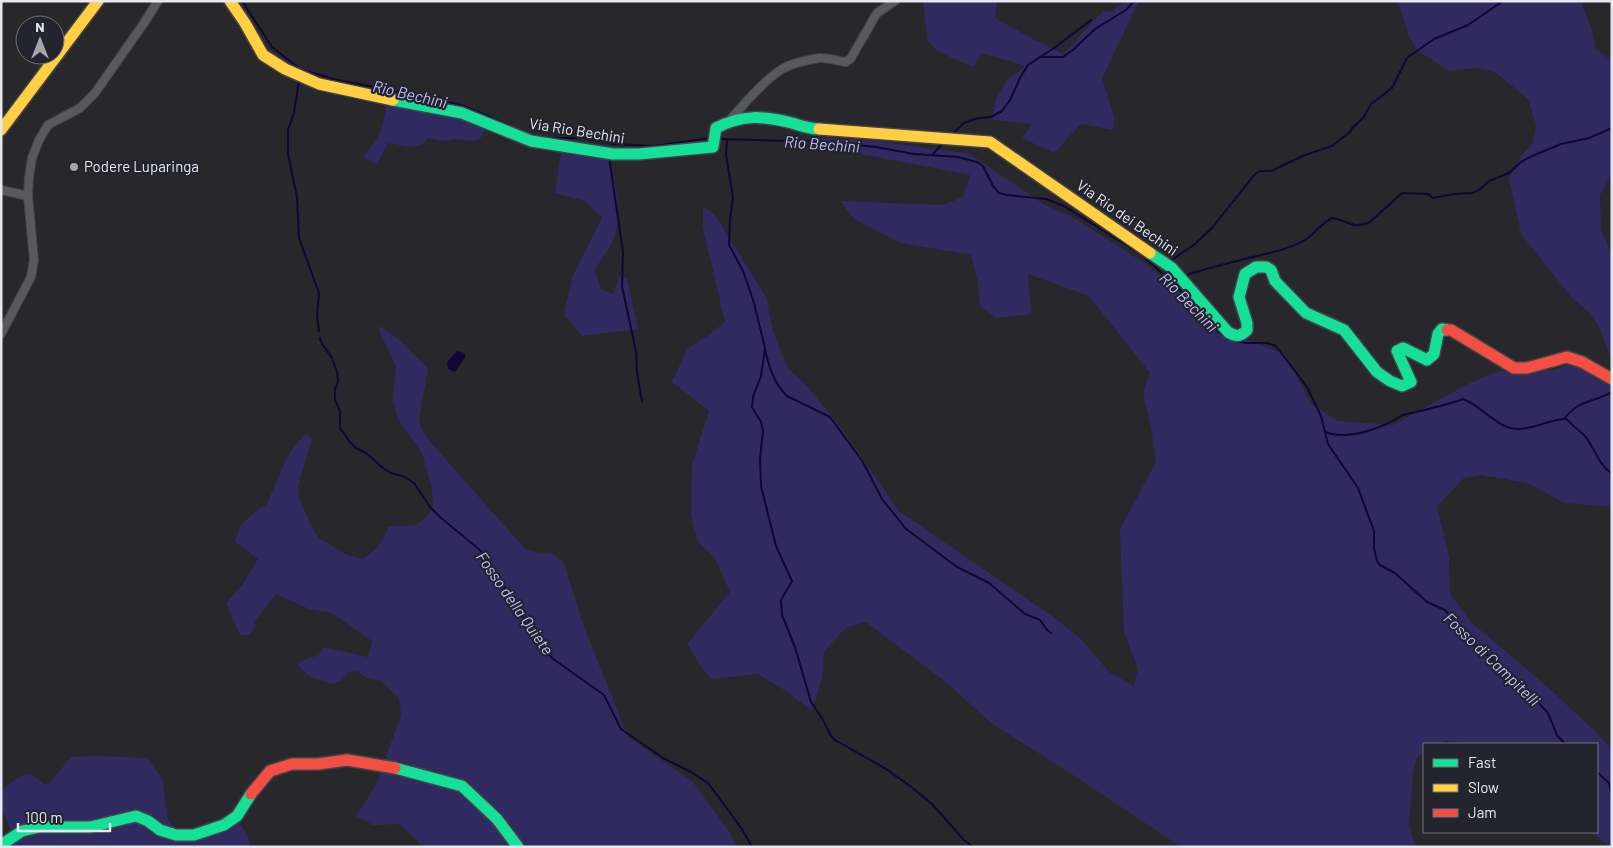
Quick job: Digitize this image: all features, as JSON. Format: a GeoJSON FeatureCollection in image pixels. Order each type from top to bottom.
{"type":"FeatureCollection","features":[{"type":"Feature","properties":{"kind":"main road"},"geometry":{"type":"LineString","coordinates":[[65,31],[87,1]]}},
{"type":"Feature","properties":{"kind":"main road"},"geometry":{"type":"LineString","coordinates":[[1,130],[98,1]]}},
{"type":"Feature","properties":{"kind":"main road","name":"Via Rio Bechini"},"geometry":{"type":"LineString","coordinates":[[230,1],[245,23],[263,56],[307,80],[383,98],[462,113],[499,130],[530,141],[613,154],[698,150],[713,148],[716,128],[729,121]]}},
{"type":"Feature","properties":{"kind":"main road"},"geometry":{"type":"LineString","coordinates":[[1,115],[39,65]]}},
{"type":"Feature","properties":{"kind":"main road","name":"Via Rio dei Bechini"},"geometry":{"type":"LineString","coordinates":[[729,121],[748,118],[771,118],[815,129],[990,142],[1172,268],[1228,332],[1235,336],[1242,335],[1247,330],[1247,323],[1239,297],[1240,288],[1245,274],[1256,267],[1266,266],[1271,270],[1275,281],[1286,294],[1306,313],[1344,330],[1377,372],[1390,381],[1402,386],[1411,382],[1409,371],[1397,351],[1403,348],[1427,360],[1434,354],[1438,334],[1442,329],[1451,330],[1514,368],[1527,368],[1567,357],[1574,358],[1612,379]]}},
{"type":"Feature","properties":{"kind":"main road"},"geometry":{"type":"LineString","coordinates":[[3,844],[22,831],[40,827],[90,827],[136,816],[148,821],[160,830],[176,835],[194,835],[224,825],[237,816],[255,787],[270,771],[292,764],[318,764],[347,760],[386,766],[462,786],[497,819],[518,847]]}},
{"type":"Feature","properties":{"kind":"street"},"geometry":{"type":"LineString","coordinates":[[1,334],[31,277],[33,267],[28,177],[32,158],[39,140],[48,125],[80,108],[95,93],[158,1]]}},
{"type":"Feature","properties":{"kind":"street"},"geometry":{"type":"LineString","coordinates":[[729,121],[781,69],[819,58],[846,62],[851,58],[877,13],[895,1]]}},
{"type":"Feature","properties":{"kind":"street"},"geometry":{"type":"LineString","coordinates":[[1,190],[28,196]]}},
{"type":"Feature","properties":{"kind":"shaded area"},"geometry":{"type":"Polygon","coordinates":[[[923,1],[997,1],[995,18],[1063,54],[1103,11],[1112,12],[1126,1],[1139,1],[1102,78],[1115,119],[1113,130],[1081,124],[1054,153],[1022,138],[1033,124],[992,120],[996,98],[1007,80],[1026,66],[982,53],[973,67],[937,51],[928,41],[923,1]]]}},
{"type":"Feature","properties":{"kind":"shaded area"},"geometry":{"type":"Polygon","coordinates":[[[1398,1],[1581,1],[1593,34],[1595,48],[1612,61],[1612,174],[1600,195],[1601,229],[1612,257],[1612,358],[1609,355],[1600,328],[1590,313],[1572,298],[1521,234],[1509,177],[1521,156],[1533,143],[1536,125],[1528,99],[1495,72],[1476,68],[1449,71],[1417,50],[1409,36],[1398,1]]]}},
{"type":"Feature","properties":{"kind":"shaded area"},"geometry":{"type":"Polygon","coordinates":[[[386,103],[458,114],[486,127],[480,139],[470,141],[455,139],[445,141],[427,138],[423,144],[410,147],[388,143],[377,164],[363,157],[380,132],[386,103]]]}},
{"type":"Feature","properties":{"kind":"shaded area"},"geometry":{"type":"Polygon","coordinates":[[[821,138],[870,140],[970,154],[1045,205],[1073,217],[1146,264],[1201,312],[1242,338],[1285,354],[1311,404],[1338,421],[1393,425],[1470,383],[1499,371],[1526,369],[1551,371],[1575,362],[1612,382],[1612,507],[1565,503],[1527,483],[1481,475],[1464,478],[1437,506],[1449,557],[1450,594],[1472,623],[1551,690],[1596,732],[1612,750],[1612,847],[1591,833],[1598,833],[1598,743],[1463,743],[1446,741],[1442,743],[1423,743],[1423,754],[1417,757],[1413,774],[1409,823],[1415,847],[1181,847],[991,723],[946,682],[866,622],[846,628],[824,651],[822,678],[812,711],[786,691],[758,674],[711,679],[687,644],[730,592],[715,558],[698,542],[691,515],[692,465],[709,411],[672,382],[687,349],[725,322],[703,228],[703,206],[715,215],[766,297],[773,331],[787,367],[808,387],[844,432],[899,511],[1052,616],[1081,639],[1109,672],[1134,686],[1138,669],[1124,632],[1120,529],[1156,462],[1143,392],[1150,373],[1089,296],[1028,274],[1031,314],[996,318],[980,306],[978,283],[971,255],[901,243],[854,219],[840,201],[943,205],[963,197],[970,175],[825,147],[821,138]]]}},
{"type":"Feature","properties":{"kind":"shaded area"},"geometry":{"type":"Polygon","coordinates":[[[561,152],[610,158],[618,203],[617,225],[615,236],[607,252],[595,269],[601,290],[614,294],[619,276],[627,278],[638,329],[582,336],[564,315],[573,275],[602,218],[585,201],[555,193],[561,152]]]}},
{"type":"Feature","properties":{"kind":"shaded area"},"geometry":{"type":"Polygon","coordinates":[[[381,326],[398,339],[428,368],[419,420],[422,430],[433,445],[526,550],[540,554],[552,553],[564,563],[584,627],[628,737],[693,782],[730,833],[737,847],[423,847],[400,824],[373,825],[356,816],[376,785],[401,715],[399,698],[381,681],[369,679],[356,671],[349,672],[341,681],[331,684],[309,676],[297,664],[319,655],[323,647],[368,657],[372,641],[332,613],[309,609],[276,594],[255,621],[254,629],[250,635],[240,635],[226,603],[243,584],[258,559],[235,542],[240,526],[251,515],[267,504],[285,461],[306,433],[312,439],[298,486],[299,497],[312,528],[319,538],[347,555],[363,559],[379,545],[385,536],[388,526],[409,526],[419,523],[433,507],[432,489],[422,453],[398,419],[393,401],[396,367],[379,330],[381,326]]]}},
{"type":"Feature","properties":{"kind":"shaded area"},"geometry":{"type":"Polygon","coordinates":[[[457,351],[464,353],[466,356],[455,372],[448,369],[447,362],[457,351]]]}},
{"type":"Feature","properties":{"kind":"shaded area"},"geometry":{"type":"Polygon","coordinates":[[[71,757],[147,758],[162,778],[168,820],[178,831],[211,826],[221,819],[233,816],[246,834],[250,847],[3,847],[13,839],[8,822],[1,810],[1,791],[18,777],[31,774],[45,785],[50,783],[71,757]]]}},
{"type":"Feature","properties":{"kind":"waterway","name":"Rio Bechini"},"geometry":{"type":"LineString","coordinates":[[242,1],[272,47],[300,69],[333,79],[464,106],[524,132]]}},
{"type":"Feature","properties":{"kind":"waterway"},"geometry":{"type":"LineString","coordinates":[[1040,57],[1063,57],[1095,29],[1126,10],[1134,1]]}},
{"type":"Feature","properties":{"kind":"waterway"},"geometry":{"type":"LineString","coordinates":[[1169,262],[1195,244],[1212,228],[1255,174],[1260,171],[1271,171],[1305,155],[1332,146],[1350,132],[1363,118],[1371,104],[1392,88],[1407,58],[1434,39],[1468,25],[1503,1]]}},
{"type":"Feature","properties":{"kind":"waterway"},"geometry":{"type":"LineString","coordinates":[[952,134],[964,123],[978,118],[991,117],[1002,111],[1010,100],[1028,65],[1091,20]]}},
{"type":"Feature","properties":{"kind":"waterway","name":"Fosso della Quiete"},"geometry":{"type":"LineString","coordinates":[[299,80],[294,113],[288,130],[288,154],[297,197],[299,238],[319,293],[317,316],[319,331]]}},
{"type":"Feature","properties":{"kind":"waterway"},"geometry":{"type":"LineString","coordinates":[[1185,277],[1189,274],[1293,246],[1309,238],[1332,218],[1354,225],[1370,222],[1402,193],[1428,194],[1433,198],[1472,193],[1479,190],[1489,181],[1509,173],[1521,162],[1532,156],[1561,144],[1589,138],[1612,128]]}},
{"type":"Feature","properties":{"kind":"waterway","name":"Rio Bechini"},"geometry":{"type":"LineString","coordinates":[[531,135],[548,138],[585,138],[614,144],[654,146],[710,138]]}},
{"type":"Feature","properties":{"kind":"waterway","name":"Rio Bechini"},"geometry":{"type":"LineString","coordinates":[[719,139],[828,142],[876,147],[914,154],[958,157],[977,162],[983,166],[993,186],[999,193],[1046,199],[1064,206],[1142,255],[1206,315],[1218,332],[1230,339]]}},
{"type":"Feature","properties":{"kind":"waterway"},"geometry":{"type":"LineString","coordinates":[[727,140],[726,155],[733,197],[729,245],[743,271],[754,303],[765,348],[761,376],[753,397],[752,407],[761,422],[763,431],[760,459],[761,486],[776,546],[792,581],[781,600],[782,615],[795,647],[811,702],[835,740],[886,769],[910,786],[932,804],[964,840],[973,847]]}},
{"type":"Feature","properties":{"kind":"waterway"},"geometry":{"type":"LineString","coordinates":[[933,154],[945,141]]}},
{"type":"Feature","properties":{"kind":"waterway"},"geometry":{"type":"LineString","coordinates":[[609,157],[623,252],[622,286],[636,352],[637,373],[642,402]]}},
{"type":"Feature","properties":{"kind":"waterway","name":"Fosso della Quiete"},"geometry":{"type":"LineString","coordinates":[[320,338],[332,358],[337,372],[338,382],[335,389],[335,400],[340,411],[340,428],[349,441],[383,468],[414,483],[430,507],[480,550],[492,566],[534,636],[552,658],[604,695],[621,729],[663,758],[708,783],[742,829],[752,847]]}},
{"type":"Feature","properties":{"kind":"waterway","name":"Fosso di Campitelli"},"geometry":{"type":"LineString","coordinates":[[1237,341],[1267,343],[1276,346],[1307,387],[1321,416],[1328,444],[1358,488],[1374,531],[1374,548],[1380,565],[1395,573],[1427,602],[1445,610],[1455,622],[1465,629],[1473,644],[1516,679],[1548,713],[1557,735],[1564,743]]}},
{"type":"Feature","properties":{"kind":"waterway"},"geometry":{"type":"LineString","coordinates":[[765,350],[768,362],[782,391],[787,396],[830,417],[863,462],[882,499],[906,529],[957,567],[989,583],[1025,614],[1040,620],[1051,633]]}},
{"type":"Feature","properties":{"kind":"waterway"},"geometry":{"type":"LineString","coordinates":[[1325,432],[1341,435],[1358,434],[1382,426],[1400,416],[1463,399],[1503,425],[1510,428],[1524,429],[1564,419],[1580,405],[1612,392]]}},
{"type":"Feature","properties":{"kind":"waterway"},"geometry":{"type":"LineString","coordinates":[[1563,419],[1567,419],[1584,435],[1602,465],[1612,474]]}},
{"type":"Feature","properties":{"kind":"waterway","name":"Fosso di Campitelli"},"geometry":{"type":"LineString","coordinates":[[1598,773],[1609,783],[1612,795]]}},
{"type":"Feature","properties":{"kind":"traffic: fast"},"geometry":{"type":"LineString","coordinates":[[393,100],[462,113],[531,141],[613,154],[639,154],[713,147],[716,128],[745,118],[772,119],[819,129]]}},
{"type":"Feature","properties":{"kind":"traffic: fast"},"geometry":{"type":"LineString","coordinates":[[1150,253],[1172,268],[1228,332],[1236,335],[1240,335],[1247,330],[1247,323],[1239,297],[1245,274],[1256,267],[1266,267],[1271,270],[1275,281],[1306,313],[1344,330],[1377,372],[1390,381],[1402,386],[1411,382],[1397,351],[1403,348],[1427,360],[1434,354],[1438,334],[1442,329],[1447,330]]}},
{"type":"Feature","properties":{"kind":"traffic: fast"},"geometry":{"type":"LineString","coordinates":[[395,768],[462,786],[497,819],[518,847]]}},
{"type":"Feature","properties":{"kind":"traffic: fast"},"geometry":{"type":"LineString","coordinates":[[1,845],[22,831],[40,827],[90,827],[136,816],[148,821],[160,830],[176,835],[194,835],[224,825],[237,816],[251,794]]}},
{"type":"Feature","properties":{"kind":"traffic: slow"},"geometry":{"type":"LineString","coordinates":[[1,130],[98,1]]}},
{"type":"Feature","properties":{"kind":"traffic: slow"},"geometry":{"type":"LineString","coordinates":[[230,1],[263,55],[285,69],[319,84],[393,100]]}},
{"type":"Feature","properties":{"kind":"traffic: slow"},"geometry":{"type":"LineString","coordinates":[[819,129],[990,142],[1150,253]]}},
{"type":"Feature","properties":{"kind":"traffic: jam"},"geometry":{"type":"LineString","coordinates":[[1447,330],[1451,330],[1514,368],[1527,368],[1567,357],[1582,362],[1612,379]]}},
{"type":"Feature","properties":{"kind":"traffic: jam"},"geometry":{"type":"LineString","coordinates":[[251,794],[270,771],[292,764],[318,764],[347,760],[395,768]]}},
{"type":"Feature","properties":{"kind":"place","name":"Podere Luparinga"},"geometry":{"type":"Point","coordinates":[74,167]}}]}
